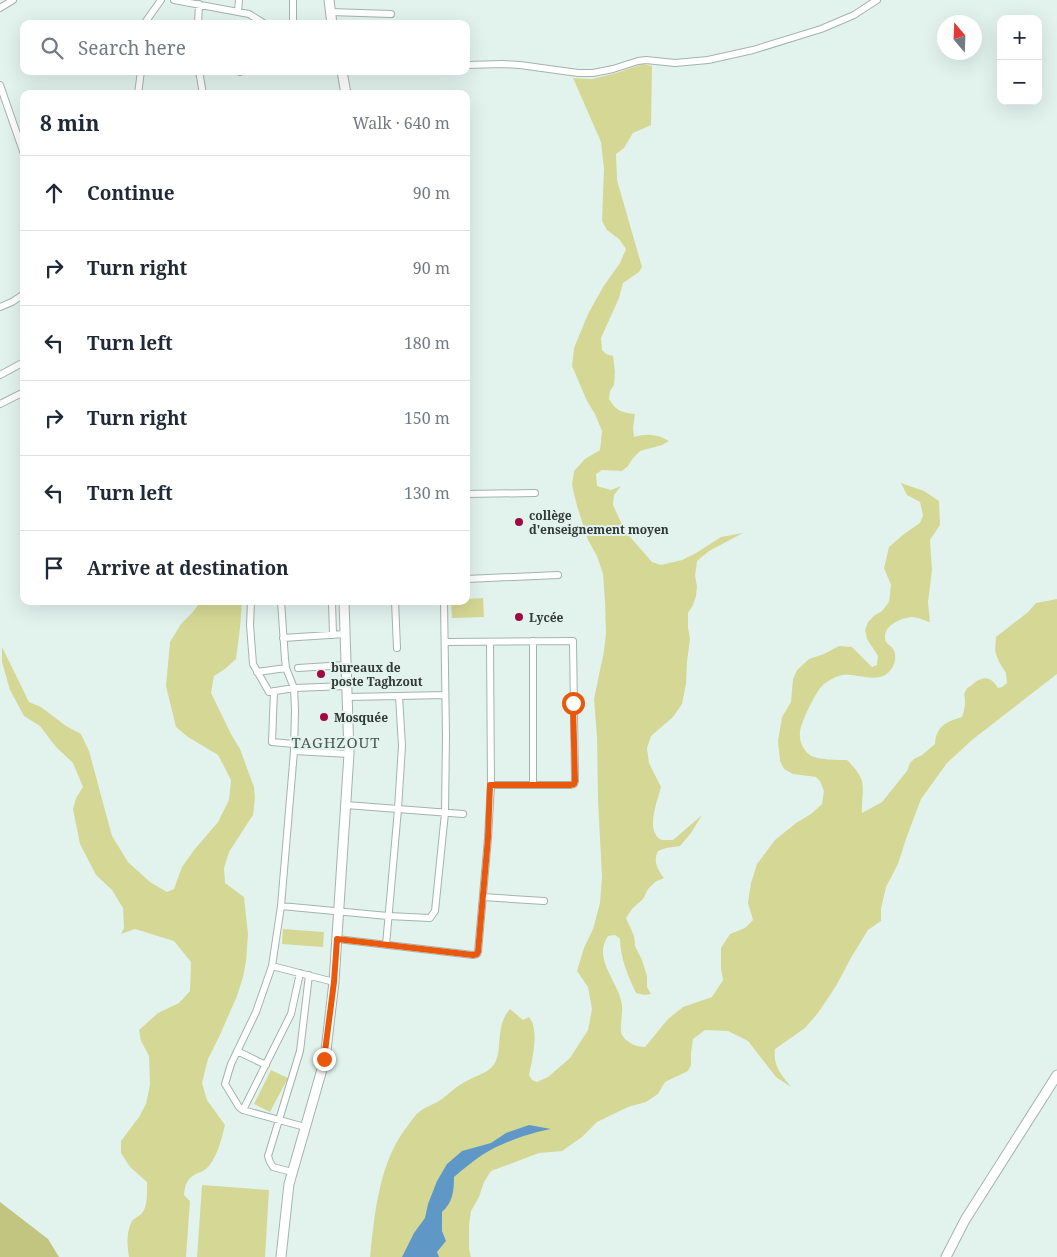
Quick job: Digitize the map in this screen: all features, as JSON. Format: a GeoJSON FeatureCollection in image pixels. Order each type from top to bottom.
{"type":"FeatureCollection","features":[{"type":"Feature","properties":{"kind":"main road"},"geometry":{"type":"LineString","coordinates":[[329,0],[331,20]]}},
{"type":"Feature","properties":{"kind":"main road"},"geometry":{"type":"LineString","coordinates":[[343,75],[345,90]]}},
{"type":"Feature","properties":{"kind":"main road"},"geometry":{"type":"LineString","coordinates":[[281,1257],[289,1184],[324,1059],[334,982],[349,754],[344,605]]}},
{"type":"Feature","properties":{"kind":"main road"},"geometry":{"type":"LineString","coordinates":[[946,1257],[965,1220],[1057,1075]]}},
{"type":"Feature","properties":{"kind":"street"},"geometry":{"type":"LineString","coordinates":[[0,8],[13,0]]}},
{"type":"Feature","properties":{"kind":"street"},"geometry":{"type":"LineString","coordinates":[[147,20],[161,0]]}},
{"type":"Feature","properties":{"kind":"street"},"geometry":{"type":"LineString","coordinates":[[174,0],[238,11],[249,14],[258,20]]}},
{"type":"Feature","properties":{"kind":"street"},"geometry":{"type":"LineString","coordinates":[[238,11],[239,0]]}},
{"type":"Feature","properties":{"kind":"street"},"geometry":{"type":"LineString","coordinates":[[292,20],[293,0]]}},
{"type":"Feature","properties":{"kind":"street"},"geometry":{"type":"LineString","coordinates":[[470,66],[503,64],[593,73],[608,71],[646,60],[675,63],[708,60],[753,50],[821,29],[854,15],[877,0]]}},
{"type":"Feature","properties":{"kind":"street"},"geometry":{"type":"LineString","coordinates":[[198,20],[199,4]]}},
{"type":"Feature","properties":{"kind":"street"},"geometry":{"type":"LineString","coordinates":[[330,12],[390,14]]}},
{"type":"Feature","properties":{"kind":"street"},"geometry":{"type":"LineString","coordinates":[[139,90],[140,75]]}},
{"type":"Feature","properties":{"kind":"street"},"geometry":{"type":"LineString","coordinates":[[200,75],[201,90]]}},
{"type":"Feature","properties":{"kind":"street"},"geometry":{"type":"LineString","coordinates":[[0,85],[20,142]]}},
{"type":"Feature","properties":{"kind":"street"},"geometry":{"type":"LineString","coordinates":[[0,307],[20,297]]}},
{"type":"Feature","properties":{"kind":"street"},"geometry":{"type":"LineString","coordinates":[[0,375],[20,364]]}},
{"type":"Feature","properties":{"kind":"street"},"geometry":{"type":"LineString","coordinates":[[0,404],[20,394]]}},
{"type":"Feature","properties":{"kind":"street"},"geometry":{"type":"LineString","coordinates":[[470,494],[535,493]]}},
{"type":"Feature","properties":{"kind":"street"},"geometry":{"type":"LineString","coordinates":[[470,579],[558,575]]}},
{"type":"Feature","properties":{"kind":"street"},"geometry":{"type":"LineString","coordinates":[[251,605],[250,625],[253,664],[269,692],[294,688],[347,686]]}},
{"type":"Feature","properties":{"kind":"street"},"geometry":{"type":"LineString","coordinates":[[281,605],[286,668],[294,688],[296,710],[281,906],[272,966],[256,1012],[231,1064],[225,1084],[239,1107],[243,1110],[305,1127]]}},
{"type":"Feature","properties":{"kind":"street"},"geometry":{"type":"LineString","coordinates":[[332,605],[333,635]]}},
{"type":"Feature","properties":{"kind":"street"},"geometry":{"type":"LineString","coordinates":[[395,605],[397,648]]}},
{"type":"Feature","properties":{"kind":"street"},"geometry":{"type":"LineString","coordinates":[[281,906],[430,918],[435,912],[445,813],[444,605]]}},
{"type":"Feature","properties":{"kind":"street"},"geometry":{"type":"LineString","coordinates":[[283,638],[345,634]]}},
{"type":"Feature","properties":{"kind":"street"},"geometry":{"type":"LineString","coordinates":[[533,641],[533,785]]}},
{"type":"Feature","properties":{"kind":"street"},"geometry":{"type":"LineString","coordinates":[[445,642],[573,641],[574,784],[490,785]]}},
{"type":"Feature","properties":{"kind":"street"},"geometry":{"type":"LineString","coordinates":[[337,939],[477,954],[483,897],[490,785],[490,642]]}},
{"type":"Feature","properties":{"kind":"street"},"geometry":{"type":"LineString","coordinates":[[298,668],[346,665]]}},
{"type":"Feature","properties":{"kind":"street"},"geometry":{"type":"LineString","coordinates":[[257,672],[286,668]]}},
{"type":"Feature","properties":{"kind":"street"},"geometry":{"type":"LineString","coordinates":[[274,691],[272,742],[294,748],[349,754]]}},
{"type":"Feature","properties":{"kind":"street"},"geometry":{"type":"LineString","coordinates":[[348,697],[445,694]]}},
{"type":"Feature","properties":{"kind":"street"},"geometry":{"type":"LineString","coordinates":[[386,945],[402,746],[399,696]]}},
{"type":"Feature","properties":{"kind":"street"},"geometry":{"type":"LineString","coordinates":[[346,805],[463,814]]}},
{"type":"Feature","properties":{"kind":"street"},"geometry":{"type":"LineString","coordinates":[[483,897],[544,901]]}},
{"type":"Feature","properties":{"kind":"street"},"geometry":{"type":"LineString","coordinates":[[272,966],[334,982]]}},
{"type":"Feature","properties":{"kind":"street"},"geometry":{"type":"LineString","coordinates":[[243,1110],[291,1014],[300,973]]}},
{"type":"Feature","properties":{"kind":"street"},"geometry":{"type":"LineString","coordinates":[[292,1172],[273,1166],[268,1156],[300,1051],[309,975]]}},
{"type":"Feature","properties":{"kind":"street"},"geometry":{"type":"LineString","coordinates":[[237,1051],[266,1065]]}},
{"type":"Feature","properties":{"kind":"green space"},"geometry":{"type":"Polygon","coordinates":[[[643,64],[652,66],[651,125],[633,133],[624,148],[616,154],[617,180],[642,267],[639,272],[623,283],[619,298],[601,338],[602,350],[606,354],[613,356],[614,385],[610,391],[609,399],[619,410],[635,414],[634,437],[652,435],[669,441],[640,451],[622,471],[602,470],[596,474],[597,486],[611,490],[621,486],[614,495],[613,505],[625,531],[652,562],[661,565],[682,560],[721,537],[743,533],[709,551],[697,561],[695,576],[696,596],[688,613],[690,639],[686,684],[682,704],[673,717],[651,736],[647,748],[649,763],[661,787],[653,818],[656,836],[662,840],[673,840],[702,815],[680,846],[658,851],[656,865],[664,878],[655,882],[648,889],[643,899],[632,909],[626,918],[634,936],[635,946],[642,960],[647,976],[647,987],[651,994],[636,993],[623,960],[620,939],[615,935],[608,936],[604,945],[605,962],[622,1005],[621,1029],[624,1038],[632,1044],[645,1047],[668,1019],[683,1007],[712,997],[723,980],[721,948],[730,934],[745,928],[753,920],[748,903],[751,883],[757,864],[775,840],[822,804],[824,791],[820,781],[816,777],[793,774],[784,769],[780,761],[778,741],[782,717],[791,702],[793,679],[797,670],[809,659],[839,646],[852,647],[872,667],[877,665],[878,656],[867,639],[865,630],[868,622],[882,611],[889,602],[891,585],[884,568],[889,547],[920,523],[923,515],[920,502],[907,495],[901,483],[924,491],[939,501],[940,525],[930,540],[932,570],[928,602],[930,622],[914,617],[898,621],[887,629],[885,640],[893,649],[895,655],[894,665],[888,673],[876,678],[842,675],[827,682],[820,688],[801,727],[800,739],[805,751],[817,758],[847,760],[862,780],[862,813],[882,802],[907,771],[910,763],[935,744],[937,733],[943,726],[962,717],[965,705],[964,694],[967,688],[984,678],[992,681],[998,688],[1007,683],[1006,673],[995,651],[996,637],[1028,612],[1036,603],[1057,599],[1057,674],[972,740],[947,763],[921,799],[898,864],[886,887],[881,909],[881,921],[868,930],[818,1013],[805,1028],[775,1049],[777,1066],[791,1087],[776,1077],[748,1041],[728,1031],[705,1030],[693,1039],[691,1065],[688,1071],[665,1082],[658,1094],[646,1102],[628,1107],[597,1122],[582,1137],[562,1151],[539,1153],[491,1171],[471,1211],[469,1249],[471,1257],[370,1257],[380,1187],[391,1154],[399,1138],[419,1112],[493,1066],[498,1054],[502,1023],[510,1009],[523,1020],[529,1017],[532,1023],[535,1037],[529,1075],[532,1080],[537,1082],[548,1077],[570,1058],[588,1030],[592,1009],[588,987],[577,971],[584,948],[593,929],[600,903],[602,877],[594,699],[606,633],[603,574],[597,556],[588,540],[572,485],[574,471],[585,459],[600,450],[602,431],[572,366],[574,348],[588,314],[603,287],[620,263],[626,249],[619,239],[607,230],[602,221],[604,169],[601,142],[573,78],[592,79],[643,64]]]}},
{"type":"Feature","properties":{"kind":"green space"},"geometry":{"type":"Polygon","coordinates":[[[483,598],[484,617],[452,618],[451,605],[470,605],[470,599],[483,598]]]}},
{"type":"Feature","properties":{"kind":"green space"},"geometry":{"type":"Polygon","coordinates":[[[198,605],[242,605],[236,659],[214,676],[211,693],[240,749],[254,787],[253,815],[229,852],[224,868],[225,883],[244,897],[248,934],[246,962],[237,996],[208,1059],[202,1083],[207,1100],[225,1125],[213,1161],[206,1169],[191,1177],[186,1185],[184,1195],[190,1201],[186,1257],[129,1257],[127,1243],[129,1230],[132,1221],[144,1210],[147,1194],[147,1182],[130,1167],[121,1153],[121,1141],[146,1104],[150,1085],[149,1056],[141,1041],[139,1030],[158,1013],[179,1003],[190,991],[191,962],[174,941],[135,929],[121,934],[124,928],[123,908],[112,890],[96,875],[80,844],[73,809],[76,798],[83,787],[73,763],[56,747],[40,726],[24,716],[10,690],[2,662],[2,647],[29,702],[41,707],[66,726],[81,734],[89,751],[112,836],[128,862],[150,882],[167,892],[174,889],[182,867],[218,822],[229,800],[231,780],[218,755],[188,737],[176,727],[166,686],[170,642],[181,624],[198,605]]]}},
{"type":"Feature","properties":{"kind":"green space"},"geometry":{"type":"Polygon","coordinates":[[[283,929],[324,932],[323,947],[282,944],[283,929]]]}},
{"type":"Feature","properties":{"kind":"green space"},"geometry":{"type":"Polygon","coordinates":[[[271,1070],[288,1078],[270,1112],[254,1104],[271,1070]]]}},
{"type":"Feature","properties":{"kind":"green space"},"geometry":{"type":"Polygon","coordinates":[[[202,1185],[269,1190],[265,1257],[197,1257],[202,1185]]]}},
{"type":"Feature","properties":{"kind":"green space"},"geometry":{"type":"Polygon","coordinates":[[[0,1202],[48,1239],[59,1257],[0,1257],[0,1202]]]}},
{"type":"Feature","properties":{"kind":"water"},"geometry":{"type":"Polygon","coordinates":[[[529,1125],[551,1129],[498,1146],[482,1155],[454,1177],[452,1196],[449,1204],[442,1212],[442,1231],[446,1241],[437,1252],[439,1257],[402,1257],[414,1233],[425,1218],[437,1181],[447,1164],[462,1151],[491,1143],[506,1133],[529,1125]]]}},
{"type":"Feature","properties":{"kind":"place","name":"collège d'enseignement moyen"},"geometry":{"type":"Point","coordinates":[519,522]}},
{"type":"Feature","properties":{"kind":"place","name":"Lycée"},"geometry":{"type":"Point","coordinates":[519,617]}},
{"type":"Feature","properties":{"kind":"place","name":"bureaux de poste Taghzout"},"geometry":{"type":"Point","coordinates":[321,674]}},
{"type":"Feature","properties":{"kind":"place","name":"Mosquée"},"geometry":{"type":"Point","coordinates":[324,717]}},
{"type":"Feature","properties":{"kind":"district","name":"TAGHZOUT"},"geometry":{"type":"Point","coordinates":[336,742]}},
{"type":"Feature","properties":{"kind":"route"},"geometry":{"type":"LineString","coordinates":[[324,1059],[334,982],[337,939],[477,954],[484,895],[490,785],[574,784],[573,703]]}}]}
